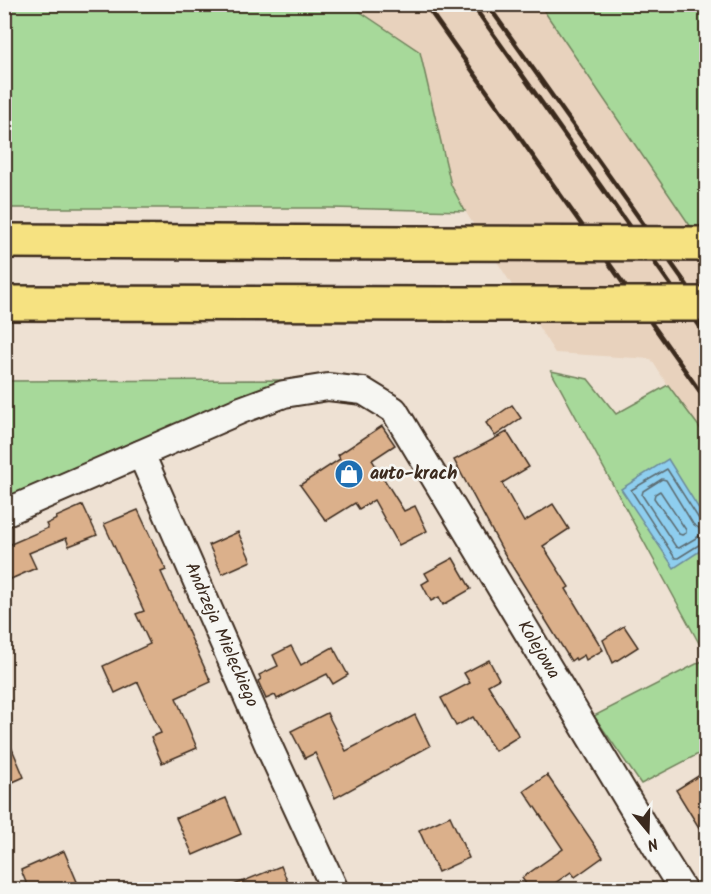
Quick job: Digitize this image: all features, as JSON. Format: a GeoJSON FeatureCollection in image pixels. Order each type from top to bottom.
{"type":"FeatureCollection","features":[{"type":"Feature","properties":{"kind":"highway"},"geometry":{"type":"LineString","coordinates":[[4,241],[706,244]]}},
{"type":"Feature","properties":{"kind":"highway"},"geometry":{"type":"LineString","coordinates":[[4,303],[706,304]]}},
{"type":"Feature","properties":{"kind":"street","name":"Kolejowa"},"geometry":{"type":"LineString","coordinates":[[140,454],[241,410],[284,394],[306,390],[328,387],[363,391],[394,410],[683,890]]}},
{"type":"Feature","properties":{"kind":"street"},"geometry":{"type":"LineString","coordinates":[[4,513],[140,454]]}},
{"type":"Feature","properties":{"kind":"street","name":"Andrzeja Mielęckiego"},"geometry":{"type":"LineString","coordinates":[[140,454],[335,890]]}},
{"type":"Feature","properties":{"kind":"shaded area"},"geometry":{"type":"Polygon","coordinates":[[[350,5],[540,5],[706,250],[706,446],[651,359],[555,353],[451,185],[420,52],[350,5]]]}},
{"type":"Feature","properties":{"kind":"green space"},"geometry":{"type":"Polygon","coordinates":[[[5,5],[350,5],[420,52],[451,185],[465,211],[330,208],[5,208],[5,5]]]}},
{"type":"Feature","properties":{"kind":"green space"},"geometry":{"type":"Polygon","coordinates":[[[540,5],[706,5],[706,233],[695,233],[540,5]]]}},
{"type":"Feature","properties":{"kind":"green space"},"geometry":{"type":"Polygon","coordinates":[[[551,371],[588,379],[616,414],[668,385],[706,436],[706,656],[551,371]]]}},
{"type":"Feature","properties":{"kind":"green space"},"geometry":{"type":"Polygon","coordinates":[[[289,380],[5,504],[5,381],[289,380]]]}},
{"type":"Feature","properties":{"kind":"green space"},"geometry":{"type":"Polygon","coordinates":[[[706,659],[706,750],[641,784],[594,716],[706,659]]]}},
{"type":"Feature","properties":{"kind":"water"},"geometry":{"type":"Polygon","coordinates":[[[668,459],[706,520],[706,547],[674,568],[621,489],[668,459]]]}},
{"type":"Feature","properties":{"kind":"building"},"geometry":{"type":"Polygon","coordinates":[[[512,405],[521,418],[495,436],[486,423],[512,405]]]}},
{"type":"Feature","properties":{"kind":"building","name":"auto-krach"},"geometry":{"type":"Polygon","coordinates":[[[382,426],[395,445],[372,460],[404,511],[415,506],[427,531],[399,545],[374,500],[359,509],[355,503],[326,521],[300,485],[340,459],[338,455],[382,426]]]}},
{"type":"Feature","properties":{"kind":"building"},"geometry":{"type":"Polygon","coordinates":[[[507,432],[529,467],[502,483],[524,522],[553,504],[569,529],[543,546],[569,587],[566,589],[603,650],[586,660],[584,655],[571,661],[504,553],[454,460],[507,432]]]}},
{"type":"Feature","properties":{"kind":"building"},"geometry":{"type":"Polygon","coordinates":[[[83,505],[97,535],[69,546],[66,538],[29,553],[36,568],[4,582],[4,547],[48,528],[46,524],[57,519],[56,517],[83,505]]]}},
{"type":"Feature","properties":{"kind":"building"},"geometry":{"type":"Polygon","coordinates":[[[138,510],[166,570],[161,572],[211,682],[176,698],[197,748],[162,763],[151,737],[161,733],[138,682],[115,693],[103,666],[150,644],[136,614],[144,611],[104,524],[138,510]]]}},
{"type":"Feature","properties":{"kind":"building"},"geometry":{"type":"Polygon","coordinates":[[[238,532],[251,561],[222,574],[209,545],[238,532]]]}},
{"type":"Feature","properties":{"kind":"building"},"geometry":{"type":"Polygon","coordinates":[[[453,558],[471,589],[443,605],[439,597],[431,601],[422,584],[429,580],[425,573],[453,558]]]}},
{"type":"Feature","properties":{"kind":"building"},"geometry":{"type":"Polygon","coordinates":[[[624,626],[638,647],[613,663],[603,640],[624,626]]]}},
{"type":"Feature","properties":{"kind":"building"},"geometry":{"type":"Polygon","coordinates":[[[291,646],[301,665],[333,647],[348,675],[333,684],[327,674],[277,699],[275,695],[266,699],[258,681],[261,679],[259,675],[278,666],[273,655],[291,646]]]}},
{"type":"Feature","properties":{"kind":"building"},"geometry":{"type":"Polygon","coordinates":[[[489,660],[499,679],[488,685],[519,736],[495,751],[473,717],[456,726],[441,698],[470,683],[464,673],[489,660]]]}},
{"type":"Feature","properties":{"kind":"building"},"geometry":{"type":"Polygon","coordinates":[[[327,713],[346,751],[415,715],[430,746],[335,798],[315,753],[305,758],[291,731],[327,713]]]}},
{"type":"Feature","properties":{"kind":"building"},"geometry":{"type":"Polygon","coordinates":[[[4,730],[24,777],[4,786],[4,730]]]}},
{"type":"Feature","properties":{"kind":"building"},"geometry":{"type":"Polygon","coordinates":[[[706,771],[706,839],[676,790],[706,771]]]}},
{"type":"Feature","properties":{"kind":"building"},"geometry":{"type":"Polygon","coordinates":[[[547,775],[603,857],[575,877],[571,872],[545,890],[530,890],[522,878],[563,849],[524,791],[547,775]]]}},
{"type":"Feature","properties":{"kind":"building"},"geometry":{"type":"Polygon","coordinates":[[[226,798],[241,834],[193,855],[176,818],[226,798]]]}},
{"type":"Feature","properties":{"kind":"building"},"geometry":{"type":"Polygon","coordinates":[[[450,816],[469,858],[438,872],[419,830],[450,816]]]}},
{"type":"Feature","properties":{"kind":"building"},"geometry":{"type":"Polygon","coordinates":[[[64,851],[78,884],[76,885],[78,890],[29,890],[21,870],[64,851]]]}},
{"type":"Feature","properties":{"kind":"building"},"geometry":{"type":"Polygon","coordinates":[[[281,866],[291,890],[224,890],[224,889],[281,866]]]}},
{"type":"Feature","properties":{"kind":"railway"},"geometry":{"type":"LineString","coordinates":[[425,4],[706,400]]}},
{"type":"Feature","properties":{"kind":"railway"},"geometry":{"type":"LineString","coordinates":[[472,4],[706,335]]}},
{"type":"Feature","properties":{"kind":"railway"},"geometry":{"type":"LineString","coordinates":[[487,4],[706,312]]}},
{"type":"Feature","properties":{"kind":"place","name":"auto-krach"},"geometry":{"type":"Point","coordinates":[349,474]}}]}
